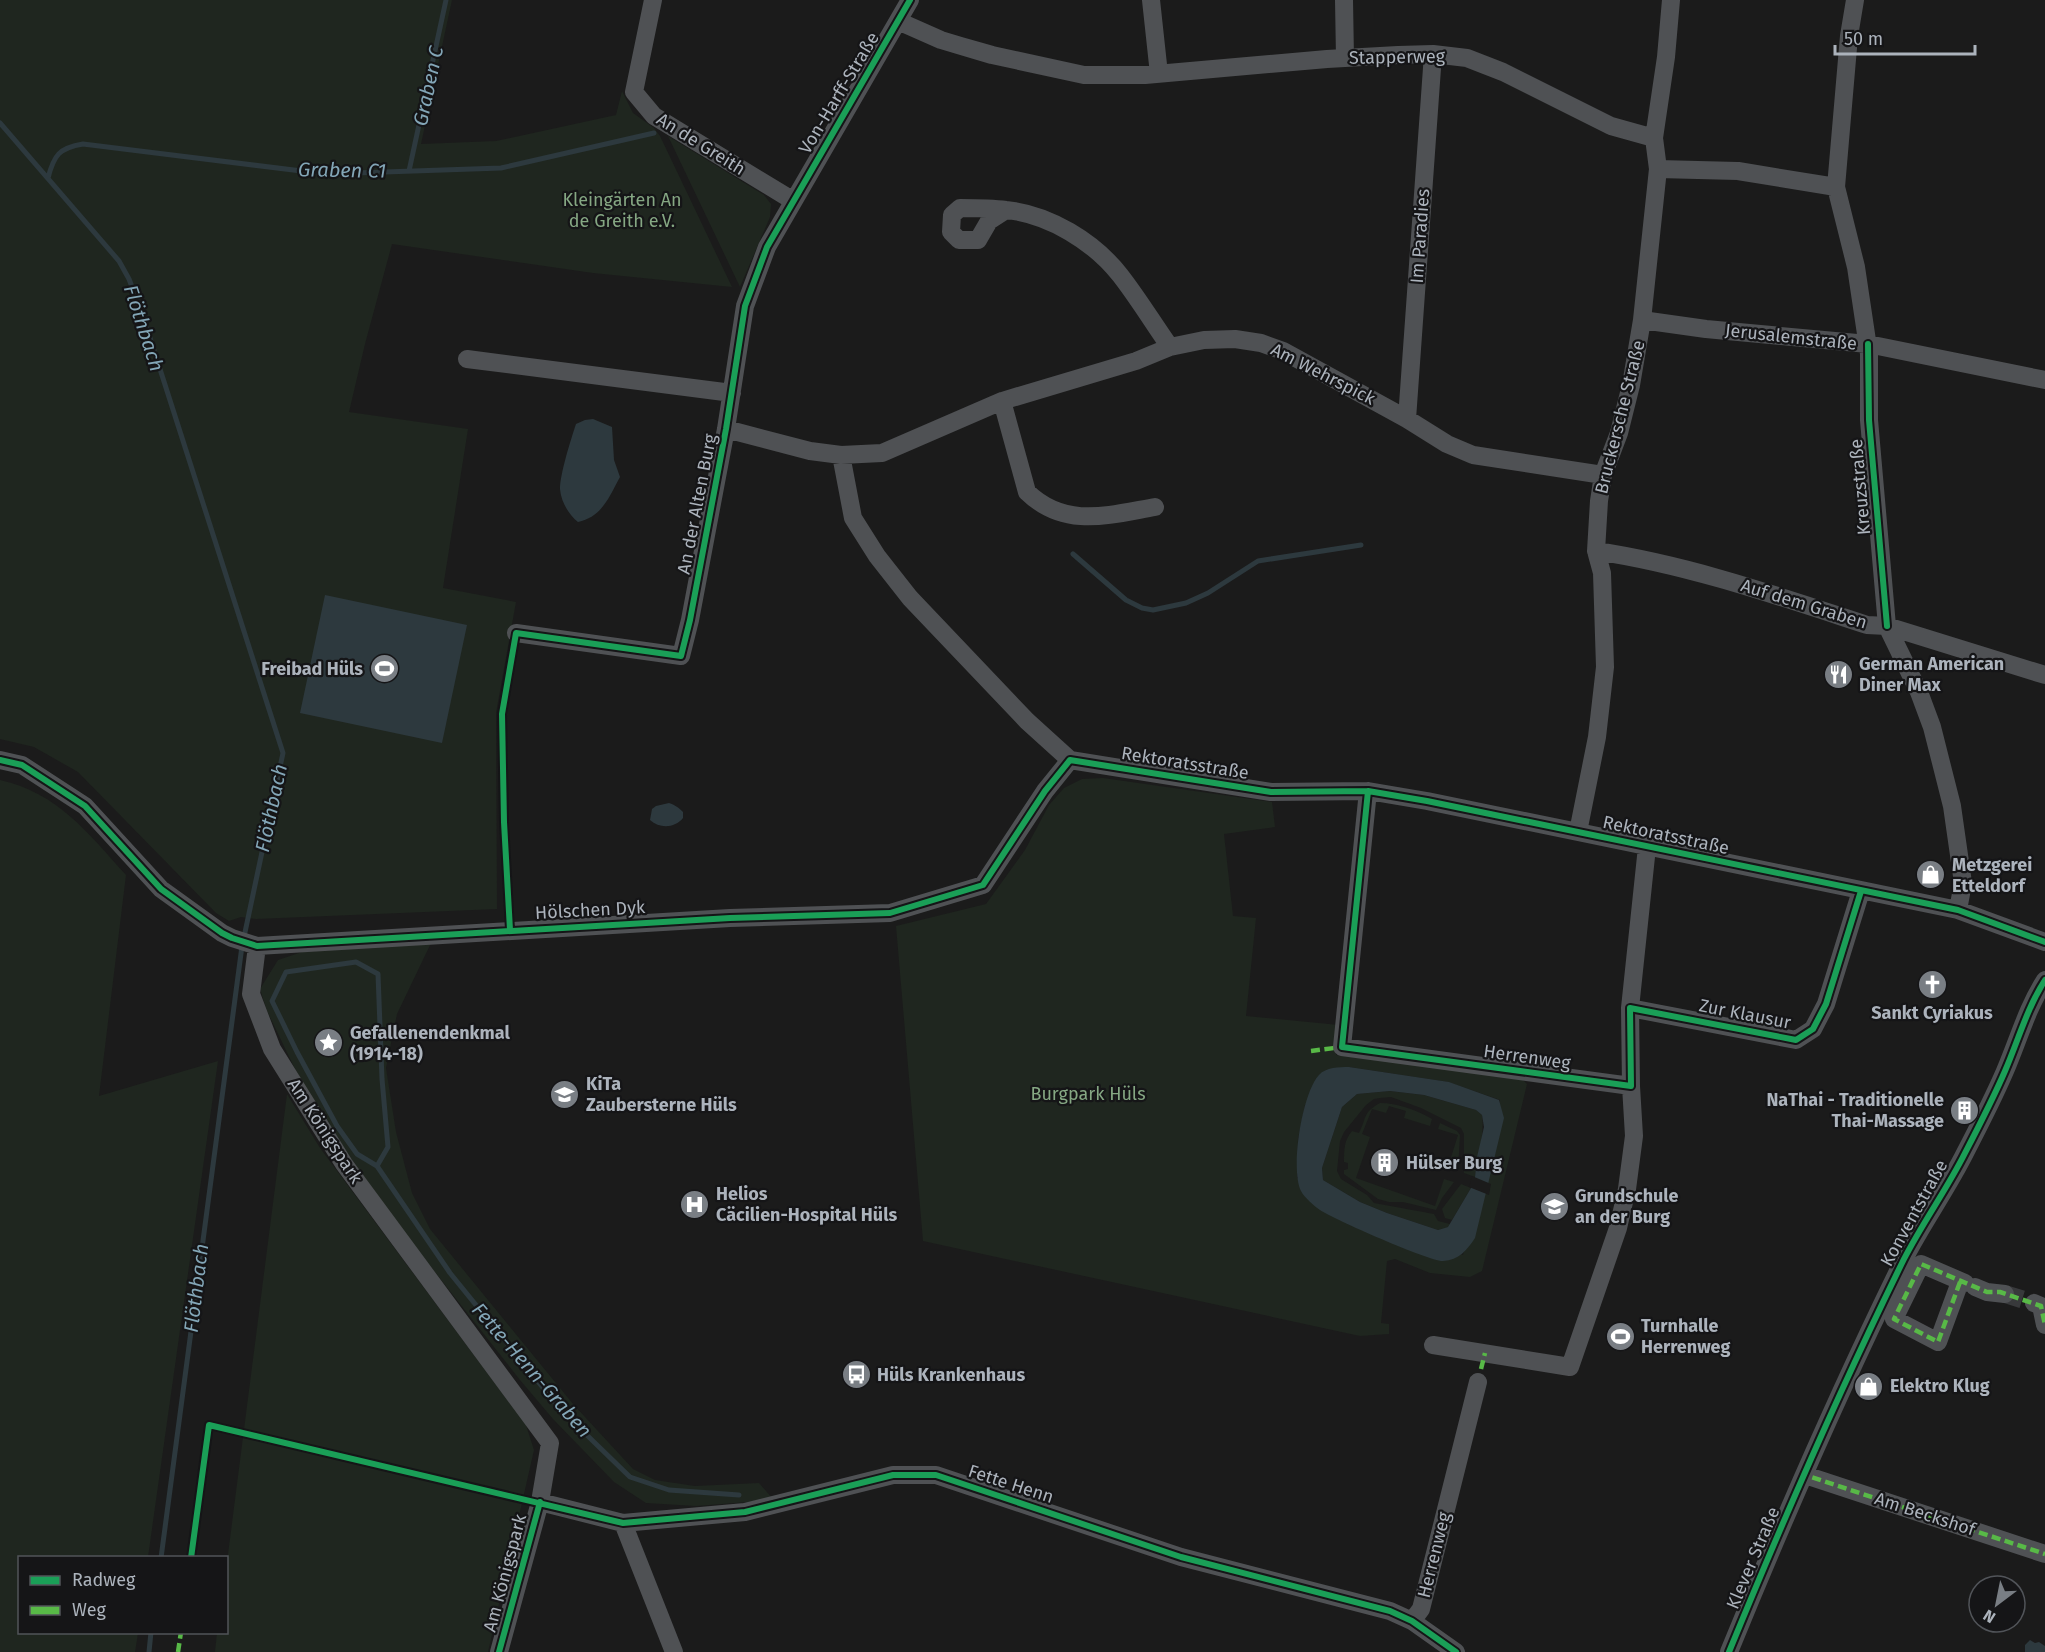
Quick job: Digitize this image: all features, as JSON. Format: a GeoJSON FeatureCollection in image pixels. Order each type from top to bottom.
{"type":"FeatureCollection","features":[{"type":"Feature","properties":{"kind":"street","name":"An de Greith"},"geometry":{"type":"LineString","coordinates":[[652,0],[634,92],[654,116],[792,201]]}},
{"type":"Feature","properties":{"kind":"street","name":"Von-Harff-Straße"},"geometry":{"type":"LineString","coordinates":[[792,201],[910,0]]}},
{"type":"Feature","properties":{"kind":"street"},"geometry":{"type":"LineString","coordinates":[[1151,0],[1159,74]]}},
{"type":"Feature","properties":{"kind":"street"},"geometry":{"type":"LineString","coordinates":[[1344,0],[1345,58]]}},
{"type":"Feature","properties":{"kind":"street","name":"Bruckersche Straße"},"geometry":{"type":"LineString","coordinates":[[1578,832],[1598,737],[1605,667],[1602,573],[1596,551],[1599,501],[1603,475],[1619,433],[1631,385],[1642,320],[1658,169],[1654,138],[1666,57],[1671,0]]}},
{"type":"Feature","properties":{"kind":"street","name":"Kreuzstraße"},"geometry":{"type":"LineString","coordinates":[[1856,0],[1849,36],[1836,188],[1856,267],[1868,345],[1869,420],[1887,626],[1919,692],[1935,738],[1952,806],[1963,883],[1958,910]]}},
{"type":"Feature","properties":{"kind":"street","name":"Stapperweg"},"geometry":{"type":"LineString","coordinates":[[898,21],[940,40],[992,55],[1084,75],[1159,74],[1345,58],[1433,54],[1467,58],[1503,72],[1611,126],[1654,138]]}},
{"type":"Feature","properties":{"kind":"street","name":"Im Paradies"},"geometry":{"type":"LineString","coordinates":[[1407,419],[1433,54]]}},
{"type":"Feature","properties":{"kind":"street"},"geometry":{"type":"LineString","coordinates":[[1658,169],[1738,171],[1836,188]]}},
{"type":"Feature","properties":{"kind":"street","name":"An der Alten Burg"},"geometry":{"type":"LineString","coordinates":[[516,633],[681,656],[690,620],[726,429],[744,306],[767,247],[792,201]]}},
{"type":"Feature","properties":{"kind":"street"},"geometry":{"type":"LineString","coordinates":[[1006,210],[1042,219],[1067,231],[1096,250],[1119,274],[1170,347]]}},
{"type":"Feature","properties":{"kind":"street","name":"Jerusalemstraße"},"geometry":{"type":"LineString","coordinates":[[1642,320],[1706,329],[1868,345],[2045,380]]}},
{"type":"Feature","properties":{"kind":"street","name":"Am Wehrspick"},"geometry":{"type":"LineString","coordinates":[[726,429],[810,451],[841,455],[882,453],[1002,401],[1136,361],[1170,347],[1204,340],[1235,339],[1261,343],[1292,356],[1407,419],[1447,444],[1473,455],[1603,475]]}},
{"type":"Feature","properties":{"kind":"street"},"geometry":{"type":"LineString","coordinates":[[467,359],[732,393]]}},
{"type":"Feature","properties":{"kind":"street"},"geometry":{"type":"LineString","coordinates":[[1002,401],[1027,492],[1035,499],[1054,510],[1073,517],[1090,518],[1155,507]]}},
{"type":"Feature","properties":{"kind":"street"},"geometry":{"type":"LineString","coordinates":[[841,455],[853,518],[877,556],[910,598],[1027,721],[1070,760]]}},
{"type":"Feature","properties":{"kind":"street","name":"Auf dem Graben"},"geometry":{"type":"LineString","coordinates":[[1596,551],[1668,564],[1867,625],[1887,626],[2045,675]]}},
{"type":"Feature","properties":{"kind":"street","name":"Hölschen Dyk"},"geometry":{"type":"LineString","coordinates":[[0,760],[22,765],[85,806],[161,889],[232,938],[257,946],[730,918],[890,913],[983,885],[1045,791],[1070,760]]}},
{"type":"Feature","properties":{"kind":"street","name":"Rektoratsstraße"},"geometry":{"type":"LineString","coordinates":[[1070,760],[1271,792],[1368,791],[1958,910],[2045,942]]}},
{"type":"Feature","properties":{"kind":"street","name":"Herrenweg"},"geometry":{"type":"LineString","coordinates":[[1368,791],[1342,1047],[1631,1086]]}},
{"type":"Feature","properties":{"kind":"street"},"geometry":{"type":"LineString","coordinates":[[1433,1345],[1570,1367],[1618,1228],[1627,1190],[1634,1136],[1630,1008],[1647,847]]}},
{"type":"Feature","properties":{"kind":"street","name":"Zur Klausur"},"geometry":{"type":"LineString","coordinates":[[1630,1008],[1796,1040],[1813,1029],[1826,1004],[1861,891]]}},
{"type":"Feature","properties":{"kind":"street","name":"Am Königspark"},"geometry":{"type":"LineString","coordinates":[[257,946],[251,994],[272,1049],[344,1164],[550,1443],[540,1502],[499,1652]]}},
{"type":"Feature","properties":{"kind":"street","name":"Konventstraße"},"geometry":{"type":"LineString","coordinates":[[1805,1475],[1988,1108],[2033,998],[2045,980]]}},
{"type":"Feature","properties":{"kind":"street"},"geometry":{"type":"LineString","coordinates":[[1913,1260],[1987,1292],[2005,1294]]}},
{"type":"Feature","properties":{"kind":"street"},"geometry":{"type":"LineString","coordinates":[[1887,1314],[1938,1342],[1966,1284]]}},
{"type":"Feature","properties":{"kind":"street"},"geometry":{"type":"LineString","coordinates":[[2034,1303],[2041,1306],[2045,1325]]}},
{"type":"Feature","properties":{"kind":"street","name":"Herrenweg"},"geometry":{"type":"LineString","coordinates":[[1412,1621],[1421,1609],[1478,1382]]}},
{"type":"Feature","properties":{"kind":"street","name":"Fette Henn"},"geometry":{"type":"LineString","coordinates":[[540,1502],[623,1523],[745,1512],[893,1475],[936,1475],[1181,1557],[1390,1611],[1412,1621],[1456,1652]]}},
{"type":"Feature","properties":{"kind":"street","name":"Am Beckshof"},"geometry":{"type":"LineString","coordinates":[[1805,1475],[2045,1554]]}},
{"type":"Feature","properties":{"kind":"street","name":"Klever Straße"},"geometry":{"type":"LineString","coordinates":[[1729,1652],[1805,1475]]}},
{"type":"Feature","properties":{"kind":"street"},"geometry":{"type":"LineString","coordinates":[[623,1523],[674,1652]]}},
{"type":"Feature","properties":{"kind":"green space","name":"Kleingärten An de Greith e.V."},"geometry":{"type":"Polygon","coordinates":[[[0,0],[452,0],[421,144],[496,141],[616,115],[622,91],[633,113],[654,128],[660,136],[732,287],[593,273],[392,244],[349,412],[468,429],[443,588],[516,602],[496,713],[497,909],[256,919],[241,917],[229,921],[216,913],[78,772],[34,747],[0,739],[0,0]]]}},
{"type":"Feature","properties":{"kind":"green space"},"geometry":{"type":"Polygon","coordinates":[[[668,136],[764,195],[771,204],[770,217],[740,287],[668,136]]]}},
{"type":"Feature","properties":{"kind":"green space","name":"Burgpark Hüls"},"geometry":{"type":"Polygon","coordinates":[[[1103,778],[1272,802],[1275,827],[1224,834],[1233,916],[1256,918],[1246,1016],[1339,1025],[1336,1055],[1359,1056],[1522,1079],[1527,1084],[1482,1271],[1470,1277],[1430,1273],[1395,1259],[1387,1261],[1381,1323],[1389,1324],[1389,1334],[1360,1336],[923,1241],[896,926],[986,904],[1025,850],[1049,805],[1064,788],[1082,779],[1103,778]],[[1349,1067],[1305,1105],[1298,1139],[1297,1178],[1463,1255],[1500,1100],[1448,1082],[1349,1067]]]}},
{"type":"Feature","properties":{"kind":"green space"},"geometry":{"type":"Polygon","coordinates":[[[0,780],[39,794],[55,805],[85,830],[126,875],[99,1096],[218,1061],[148,1556],[18,1556],[18,1634],[138,1634],[135,1652],[0,1652],[0,780]]]}},
{"type":"Feature","properties":{"kind":"green space"},"geometry":{"type":"Polygon","coordinates":[[[431,943],[397,1014],[386,1068],[396,1132],[412,1193],[430,1229],[573,1404],[633,1469],[655,1480],[695,1486],[759,1483],[774,1500],[696,1506],[646,1503],[614,1482],[553,1419],[520,1380],[412,1243],[339,1142],[296,1071],[267,1011],[260,989],[278,960],[302,952],[431,943]]]}},
{"type":"Feature","properties":{"kind":"green space"},"geometry":{"type":"Polygon","coordinates":[[[1390,1091],[1424,1095],[1476,1110],[1482,1115],[1482,1138],[1475,1177],[1464,1173],[1464,1134],[1461,1128],[1421,1108],[1391,1097],[1374,1099],[1366,1105],[1344,1132],[1340,1141],[1337,1171],[1341,1179],[1367,1195],[1374,1203],[1434,1214],[1438,1221],[1450,1224],[1449,1227],[1438,1230],[1387,1213],[1360,1202],[1323,1180],[1322,1168],[1342,1107],[1357,1094],[1390,1091]]]}},
{"type":"Feature","properties":{"kind":"green space"},"geometry":{"type":"Polygon","coordinates":[[[287,1094],[320,1148],[526,1425],[534,1450],[488,1652],[215,1652],[217,1634],[228,1634],[228,1556],[287,1094]]]}},
{"type":"Feature","properties":{"kind":"green space"},"geometry":{"type":"Polygon","coordinates":[[[1380,1103],[1386,1103],[1432,1119],[1430,1126],[1404,1118],[1406,1111],[1389,1106],[1386,1113],[1372,1109],[1380,1103]]]}},
{"type":"Feature","properties":{"kind":"green space"},"geometry":{"type":"Polygon","coordinates":[[[1372,1109],[1362,1134],[1370,1137],[1356,1178],[1435,1206],[1444,1179],[1454,1182],[1436,1210],[1378,1199],[1344,1174],[1344,1170],[1348,1169],[1348,1163],[1344,1162],[1347,1138],[1352,1131],[1359,1133],[1372,1109]]]}},
{"type":"Feature","properties":{"kind":"green space"},"geometry":{"type":"Polygon","coordinates":[[[1440,1123],[1457,1131],[1460,1135],[1458,1170],[1448,1167],[1458,1135],[1438,1129],[1440,1123]]]}},
{"type":"Feature","properties":{"kind":"green space"},"geometry":{"type":"Polygon","coordinates":[[[1461,1184],[1471,1188],[1452,1220],[1445,1218],[1442,1209],[1461,1184]]]}},
{"type":"Feature","properties":{"kind":"shaded area"},"geometry":{"type":"Polygon","coordinates":[[[593,419],[612,427],[614,460],[620,477],[599,511],[578,522],[564,503],[560,483],[576,424],[593,419]]]}},
{"type":"Feature","properties":{"kind":"shaded area","name":"Freibad Hüls"},"geometry":{"type":"Polygon","coordinates":[[[325,595],[467,625],[442,743],[300,713],[325,595]]]}},
{"type":"Feature","properties":{"kind":"shaded area"},"geometry":{"type":"Polygon","coordinates":[[[669,803],[683,812],[683,818],[680,821],[663,826],[650,820],[652,809],[669,803]]]}},
{"type":"Feature","properties":{"kind":"shaded area"},"geometry":{"type":"Polygon","coordinates":[[[1349,1067],[1449,1082],[1499,1100],[1504,1118],[1475,1238],[1458,1256],[1443,1261],[1421,1255],[1382,1239],[1320,1210],[1301,1191],[1298,1180],[1297,1149],[1307,1098],[1322,1072],[1333,1068],[1349,1067]],[[1390,1091],[1357,1094],[1342,1107],[1322,1168],[1323,1180],[1360,1202],[1438,1230],[1448,1227],[1471,1188],[1484,1127],[1482,1115],[1476,1110],[1424,1095],[1390,1091]]]}},
{"type":"Feature","properties":{"kind":"shaded area"},"geometry":{"type":"Polygon","coordinates":[[[2030,1640],[2045,1646],[2045,1652],[2025,1652],[2025,1645],[2030,1640]]]}},
{"type":"Feature","properties":{"kind":"pier"},"geometry":{"type":"Polygon","coordinates":[[[1472,1176],[1491,1184],[1489,1195],[1469,1187],[1472,1176]]]}},
{"type":"Feature","properties":{"kind":"waterway","name":"Graben C"},"geometry":{"type":"LineString","coordinates":[[409,171],[446,0]]}},
{"type":"Feature","properties":{"kind":"waterway","name":"Flöthbach"},"geometry":{"type":"LineString","coordinates":[[0,123],[119,261],[129,279],[143,316],[283,753],[244,937]]}},
{"type":"Feature","properties":{"kind":"waterway","name":"Graben C1"},"geometry":{"type":"LineString","coordinates":[[48,178],[55,158],[63,150],[83,144],[326,174],[501,168],[654,133]]}},
{"type":"Feature","properties":{"kind":"waterway"},"geometry":{"type":"LineString","coordinates":[[1073,554],[1126,600],[1142,608],[1153,610],[1186,603],[1208,593],[1258,561],[1361,545]]}},
{"type":"Feature","properties":{"kind":"waterway","name":"Flöthbach"},"geometry":{"type":"LineString","coordinates":[[161,1556],[242,946]]}},
{"type":"Feature","properties":{"kind":"waterway","name":"Fette-Henn-Graben"},"geometry":{"type":"LineString","coordinates":[[377,1166],[388,1147],[382,1079],[378,974],[356,962],[286,972],[272,1001],[337,1126],[357,1154],[377,1166],[450,1273],[561,1410],[630,1477],[669,1490],[739,1495]]}},
{"type":"Feature","properties":{"kind":"waterway","name":"Flöthbach"},"geometry":{"type":"LineString","coordinates":[[149,1652],[151,1634]]}},
{"type":"Feature","properties":{"kind":"tunnel"},"geometry":{"type":"LineString","coordinates":[[2005,1294],[2034,1303]]}},
{"type":"Feature","properties":{"kind":"marked path"},"geometry":{"type":"LineString","coordinates":[[1311,1051],[1342,1047]]}},
{"type":"Feature","properties":{"kind":"marked path"},"geometry":{"type":"LineString","coordinates":[[1960,1282],[1938,1342],[1894,1319],[1921,1264],[1987,1292],[2000,1292],[2041,1306],[2045,1325]]}},
{"type":"Feature","properties":{"kind":"marked path"},"geometry":{"type":"LineString","coordinates":[[1481,1369],[1485,1353]]}},
{"type":"Feature","properties":{"kind":"marked path"},"geometry":{"type":"LineString","coordinates":[[1808,1470],[1805,1475],[2045,1554]]}},
{"type":"Feature","properties":{"kind":"marked path"},"geometry":{"type":"LineString","coordinates":[[178,1652],[181,1634]]}},
{"type":"Feature","properties":{"kind":"cycle path"},"geometry":{"type":"LineString","coordinates":[[510,930],[504,822],[502,714],[516,633],[681,656],[690,620],[726,429],[745,306],[767,247],[910,0]]}},
{"type":"Feature","properties":{"kind":"cycle path"},"geometry":{"type":"LineString","coordinates":[[1868,344],[1869,420],[1887,626]]}},
{"type":"Feature","properties":{"kind":"cycle path"},"geometry":{"type":"LineString","coordinates":[[0,760],[22,765],[85,806],[161,889],[222,933],[257,946],[730,918],[890,913],[983,885],[1045,791],[1070,760],[1271,792],[1368,791],[1427,801],[1958,910],[2045,942]]}},
{"type":"Feature","properties":{"kind":"cycle path"},"geometry":{"type":"LineString","coordinates":[[1368,791],[1342,1047],[1631,1086],[1630,1008],[1796,1040],[1813,1029],[1826,1004],[1861,891]]}},
{"type":"Feature","properties":{"kind":"cycle path"},"geometry":{"type":"LineString","coordinates":[[1729,1652],[1791,1503],[1858,1356],[1904,1259],[1958,1166],[1986,1112],[2028,1013],[2045,980]]}},
{"type":"Feature","properties":{"kind":"cycle path"},"geometry":{"type":"LineString","coordinates":[[191,1556],[209,1425],[623,1523],[745,1512],[893,1475],[936,1475],[1181,1557],[1390,1611],[1412,1621],[1456,1652]]}},
{"type":"Feature","properties":{"kind":"cycle path"},"geometry":{"type":"LineString","coordinates":[[499,1652],[540,1502]]}},
{"type":"Feature","properties":{"kind":"place","name":"Freibad Hüls"},"geometry":{"type":"Point","coordinates":[384,669]}},
{"type":"Feature","properties":{"kind":"place","name":"German American Diner Max"},"geometry":{"type":"Point","coordinates":[1838,674]}},
{"type":"Feature","properties":{"kind":"place","name":"Metzgerei Etteldorf"},"geometry":{"type":"Point","coordinates":[1931,875]}},
{"type":"Feature","properties":{"kind":"place","name":"Sankt Cyriakus"},"geometry":{"type":"Point","coordinates":[1932,984]}},
{"type":"Feature","properties":{"kind":"place","name":"Gefallenendenkmal (1914-18)"},"geometry":{"type":"Point","coordinates":[329,1043]}},
{"type":"Feature","properties":{"kind":"place","name":"KiTa Zaubersterne Hüls"},"geometry":{"type":"Point","coordinates":[565,1094]}},
{"type":"Feature","properties":{"kind":"place","name":"NaThai - Traditionelle Thai-Massage"},"geometry":{"type":"Point","coordinates":[1965,1110]}},
{"type":"Feature","properties":{"kind":"place","name":"Hülser Burg"},"geometry":{"type":"Point","coordinates":[1385,1163]}},
{"type":"Feature","properties":{"kind":"place","name":"Helios Cäcilien-Hospital Hüls"},"geometry":{"type":"Point","coordinates":[695,1204]}},
{"type":"Feature","properties":{"kind":"place","name":"Grundschule an der Burg"},"geometry":{"type":"Point","coordinates":[1554,1206]}},
{"type":"Feature","properties":{"kind":"place","name":"Turnhalle Herrenweg"},"geometry":{"type":"Point","coordinates":[1620,1336]}},
{"type":"Feature","properties":{"kind":"place","name":"Hüls Krankenhaus"},"geometry":{"type":"Point","coordinates":[856,1375]}},
{"type":"Feature","properties":{"kind":"place","name":"Elektro Klug"},"geometry":{"type":"Point","coordinates":[1869,1386]}}]}
